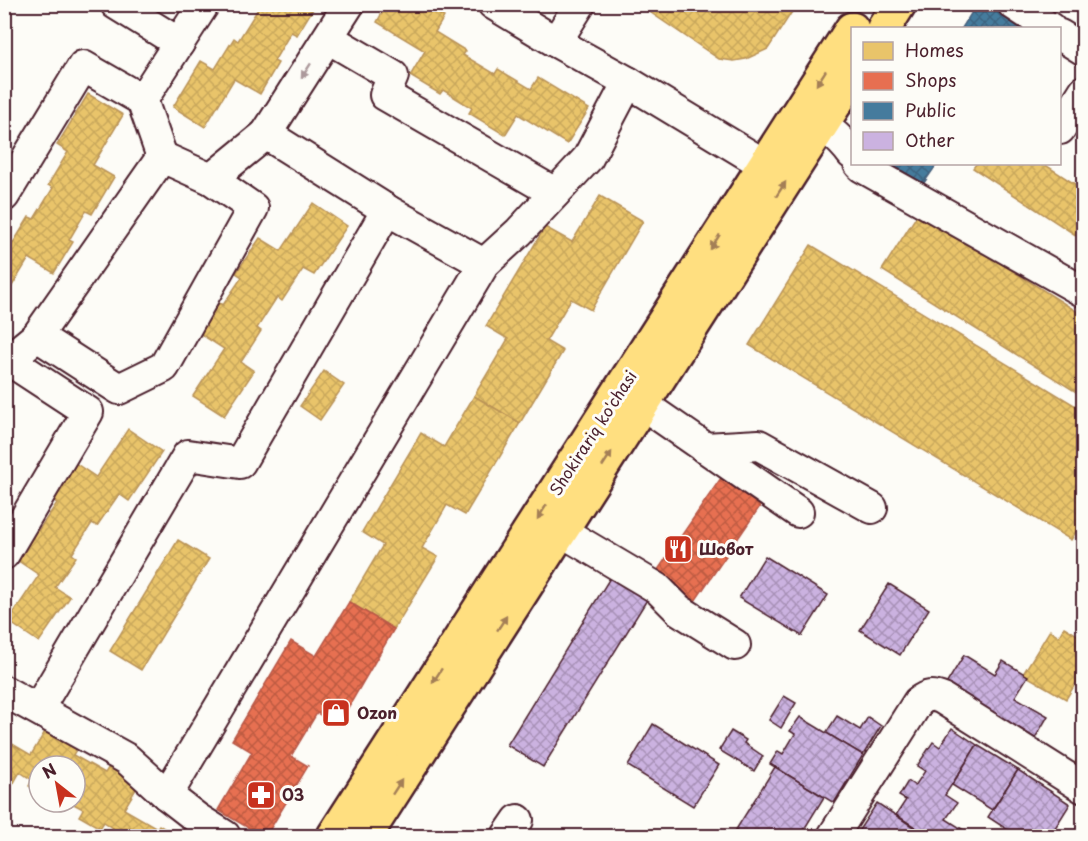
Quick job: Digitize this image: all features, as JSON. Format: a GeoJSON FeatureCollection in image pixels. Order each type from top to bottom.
{"type":"FeatureCollection","features":[{"type":"Feature","properties":{"kind":"main road","name":"Shokirariq ko'chasi"},"geometry":{"type":"LineString","coordinates":[[854,27],[868,4]]}},
{"type":"Feature","properties":{"kind":"main road"},"geometry":{"type":"LineString","coordinates":[[885,27],[899,4]]}},
{"type":"Feature","properties":{"kind":"main road","name":"Shokirariq ko'chasi"},"geometry":{"type":"LineString","coordinates":[[365,837],[642,404],[811,117],[851,33]]}},
{"type":"Feature","properties":{"kind":"main road","name":"Shokirariq ko'chasi"},"geometry":{"type":"LineString","coordinates":[[334,837],[765,165],[851,78]]}},
{"type":"Feature","properties":{"kind":"lane"},"geometry":{"type":"LineString","coordinates":[[116,4],[179,43]]}},
{"type":"Feature","properties":{"kind":"lane"},"geometry":{"type":"LineString","coordinates":[[142,100],[204,4]]}},
{"type":"Feature","properties":{"kind":"lane"},"geometry":{"type":"LineString","coordinates":[[211,179],[267,134],[349,4]]}},
{"type":"Feature","properties":{"kind":"lane"},"geometry":{"type":"LineString","coordinates":[[494,4],[765,165]]}},
{"type":"Feature","properties":{"kind":"lane"},"geometry":{"type":"LineString","coordinates":[[556,42],[580,4]]}},
{"type":"Feature","properties":{"kind":"lane"},"geometry":{"type":"LineString","coordinates":[[1013,4],[1048,27]]}},
{"type":"Feature","properties":{"kind":"lane"},"geometry":{"type":"LineString","coordinates":[[1061,36],[1083,50]]}},
{"type":"Feature","properties":{"kind":"lane"},"geometry":{"type":"LineString","coordinates":[[328,38],[393,76],[384,95],[555,194]]}},
{"type":"Feature","properties":{"kind":"lane"},"geometry":{"type":"LineString","coordinates":[[4,196],[83,66],[142,100],[162,157],[211,179],[253,208],[164,367],[119,389],[37,336]]}},
{"type":"Feature","properties":{"kind":"lane"},"geometry":{"type":"LineString","coordinates":[[167,795],[484,264],[519,232],[588,158],[628,82]]}},
{"type":"Feature","properties":{"kind":"lane"},"geometry":{"type":"LineString","coordinates":[[1061,126],[1083,91]]}},
{"type":"Feature","properties":{"kind":"lane"},"geometry":{"type":"LineString","coordinates":[[811,117],[843,141],[851,153]]}},
{"type":"Feature","properties":{"kind":"lane"},"geometry":{"type":"LineString","coordinates":[[267,134],[387,210],[484,264]]}},
{"type":"Feature","properties":{"kind":"lane"},"geometry":{"type":"LineString","coordinates":[[4,554],[88,412],[7,358],[37,336],[162,157]]}},
{"type":"Feature","properties":{"kind":"lane"},"geometry":{"type":"LineString","coordinates":[[860,165],[1083,292]]}},
{"type":"Feature","properties":{"kind":"lane"},"geometry":{"type":"LineString","coordinates":[[38,710],[188,455],[240,463],[387,210]]}},
{"type":"Feature","properties":{"kind":"lane"},"geometry":{"type":"LineString","coordinates":[[642,404],[798,512]]}},
{"type":"Feature","properties":{"kind":"lane"},"geometry":{"type":"LineString","coordinates":[[705,448],[759,445],[872,508]]}},
{"type":"Feature","properties":{"kind":"lane"},"geometry":{"type":"LineString","coordinates":[[561,531],[657,588],[679,610],[735,645]]}},
{"type":"Feature","properties":{"kind":"lane"},"geometry":{"type":"LineString","coordinates":[[4,690],[127,759],[167,795],[225,837]]}},
{"type":"Feature","properties":{"kind":"lane"},"geometry":{"type":"LineString","coordinates":[[833,837],[918,702],[925,696],[934,695],[943,699],[1083,788]]}},
{"type":"Feature","properties":{"kind":"path"},"geometry":{"type":"LineString","coordinates":[[444,837],[449,829]]}},
{"type":"Feature","properties":{"kind":"building: Homes"},"geometry":{"type":"Polygon","coordinates":[[[253,4],[316,4],[297,35],[291,32],[274,61],[278,63],[260,94],[234,79],[205,127],[173,107],[201,61],[215,69],[234,38],[238,41],[258,9],[253,4]]]}},
{"type":"Feature","properties":{"kind":"building: Homes"},"geometry":{"type":"Polygon","coordinates":[[[387,4],[422,4],[444,17],[435,32],[466,51],[463,55],[495,74],[498,69],[531,89],[538,78],[589,109],[567,144],[518,114],[505,135],[469,113],[472,108],[443,90],[440,94],[410,76],[425,51],[377,22],[387,4]]]}},
{"type":"Feature","properties":{"kind":"building: Homes"},"geometry":{"type":"Polygon","coordinates":[[[638,4],[797,4],[768,49],[746,59],[734,61],[719,59],[638,4]]]}},
{"type":"Feature","properties":{"kind":"building: Homes"},"geometry":{"type":"Polygon","coordinates":[[[88,94],[123,115],[93,165],[114,177],[92,214],[86,211],[69,240],[73,242],[54,273],[29,258],[4,299],[4,245],[10,248],[29,217],[34,219],[53,188],[48,185],[68,152],[57,145],[88,94]]]}},
{"type":"Feature","properties":{"kind":"building: Homes"},"geometry":{"type":"Polygon","coordinates":[[[975,165],[1046,165],[1084,190],[1084,226],[1077,236],[973,168],[975,165]]]}},
{"type":"Feature","properties":{"kind":"building: Homes"},"geometry":{"type":"Polygon","coordinates":[[[600,196],[643,221],[591,310],[571,299],[546,341],[563,351],[520,423],[474,396],[508,339],[486,326],[545,227],[572,242],[600,196]]]}},
{"type":"Feature","properties":{"kind":"building: Homes"},"geometry":{"type":"Polygon","coordinates":[[[313,203],[347,226],[314,275],[303,269],[282,301],[277,297],[257,328],[261,331],[241,362],[254,371],[224,416],[193,396],[224,349],[199,333],[219,303],[223,305],[242,277],[236,273],[260,238],[281,251],[313,203]]]}},
{"type":"Feature","properties":{"kind":"building: Homes"},"geometry":{"type":"Polygon","coordinates":[[[919,212],[1084,316],[1084,397],[882,270],[919,212]]]}},
{"type":"Feature","properties":{"kind":"building: Homes"},"geometry":{"type":"Polygon","coordinates":[[[811,245],[1084,411],[1084,519],[1071,540],[749,345],[811,245]]]}},
{"type":"Feature","properties":{"kind":"building: Homes"},"geometry":{"type":"Polygon","coordinates":[[[324,371],[344,385],[320,420],[300,406],[324,371]]]}},
{"type":"Feature","properties":{"kind":"building: Homes"},"geometry":{"type":"Polygon","coordinates":[[[474,396],[520,423],[465,515],[447,505],[422,548],[438,557],[394,629],[349,602],[383,545],[362,532],[421,433],[444,447],[474,396]]]}},
{"type":"Feature","properties":{"kind":"building: Homes"},"geometry":{"type":"Polygon","coordinates":[[[128,429],[162,452],[129,501],[119,494],[97,526],[92,523],[72,554],[76,557],[55,587],[70,597],[39,642],[8,621],[39,575],[14,558],[34,528],[38,531],[57,503],[51,499],[75,463],[96,477],[128,429]]]}},
{"type":"Feature","properties":{"kind":"building: Homes"},"geometry":{"type":"Polygon","coordinates":[[[178,540],[209,559],[141,670],[110,651],[178,540]]]}},
{"type":"Feature","properties":{"kind":"building: Homes"},"geometry":{"type":"Polygon","coordinates":[[[1064,627],[1084,639],[1084,670],[1066,699],[1023,674],[1050,630],[1059,636],[1064,627]]]}},
{"type":"Feature","properties":{"kind":"building: Homes"},"geometry":{"type":"Polygon","coordinates":[[[46,730],[77,748],[74,754],[32,754],[46,730]]]}},
{"type":"Feature","properties":{"kind":"building: Homes"},"geometry":{"type":"Polygon","coordinates":[[[4,739],[29,754],[27,754],[27,777],[20,772],[11,788],[4,784],[4,739]]]}},
{"type":"Feature","properties":{"kind":"building: Homes"},"geometry":{"type":"Polygon","coordinates":[[[1084,749],[1084,772],[1073,766],[1084,749]]]}},
{"type":"Feature","properties":{"kind":"building: Homes"},"geometry":{"type":"Polygon","coordinates":[[[87,763],[105,773],[109,767],[139,784],[124,809],[157,828],[159,825],[170,832],[168,835],[171,836],[108,836],[113,828],[104,822],[100,828],[79,816],[87,814],[87,763]]]}},
{"type":"Feature","properties":{"kind":"building: Homes"},"geometry":{"type":"Polygon","coordinates":[[[1084,822],[1084,836],[1081,836],[1077,832],[1084,822]]]}},
{"type":"Feature","properties":{"kind":"building: Shops"},"geometry":{"type":"Polygon","coordinates":[[[723,475],[763,502],[693,604],[653,577],[723,475]]]}},
{"type":"Feature","properties":{"kind":"building: Shops"},"geometry":{"type":"Polygon","coordinates":[[[349,602],[394,629],[338,725],[317,713],[291,756],[308,766],[266,836],[262,836],[218,810],[252,752],[232,740],[291,641],[316,656],[349,602]]]}},
{"type":"Feature","properties":{"kind":"building: Public"},"geometry":{"type":"Polygon","coordinates":[[[977,4],[990,4],[1025,27],[963,27],[977,4]]]}},
{"type":"Feature","properties":{"kind":"building: Public"},"geometry":{"type":"Polygon","coordinates":[[[879,165],[936,165],[919,190],[879,165]]]}},
{"type":"Feature","properties":{"kind":"building: Other"},"geometry":{"type":"Polygon","coordinates":[[[765,556],[828,595],[802,636],[739,598],[765,556]]]}},
{"type":"Feature","properties":{"kind":"building: Other"},"geometry":{"type":"Polygon","coordinates":[[[613,573],[650,595],[543,767],[507,745],[613,573]]]}},
{"type":"Feature","properties":{"kind":"building: Other"},"geometry":{"type":"Polygon","coordinates":[[[889,584],[929,609],[900,655],[860,630],[889,584]]]}},
{"type":"Feature","properties":{"kind":"building: Other"},"geometry":{"type":"Polygon","coordinates":[[[964,655],[995,674],[1003,661],[1028,676],[1015,697],[1048,716],[1034,740],[945,686],[964,655]]]}},
{"type":"Feature","properties":{"kind":"building: Other"},"geometry":{"type":"Polygon","coordinates":[[[784,696],[796,703],[781,728],[769,720],[784,696]]]}},
{"type":"Feature","properties":{"kind":"building: Other"},"geometry":{"type":"Polygon","coordinates":[[[837,716],[860,730],[868,717],[881,726],[863,755],[826,733],[837,716]]]}},
{"type":"Feature","properties":{"kind":"building: Other"},"geometry":{"type":"Polygon","coordinates":[[[800,717],[863,755],[834,803],[770,764],[778,751],[783,754],[795,734],[790,731],[800,717]]]}},
{"type":"Feature","properties":{"kind":"building: Other"},"geometry":{"type":"Polygon","coordinates":[[[653,724],[719,765],[693,806],[628,766],[653,724]]]}},
{"type":"Feature","properties":{"kind":"building: Other"},"geometry":{"type":"Polygon","coordinates":[[[952,728],[977,745],[945,795],[957,803],[946,819],[973,836],[929,836],[896,815],[906,800],[899,796],[908,781],[915,786],[925,771],[917,766],[933,742],[940,747],[952,728]]]}},
{"type":"Feature","properties":{"kind":"building: Other"},"geometry":{"type":"Polygon","coordinates":[[[731,731],[746,740],[744,743],[763,756],[754,771],[719,750],[731,731]]]}},
{"type":"Feature","properties":{"kind":"building: Other"},"geometry":{"type":"Polygon","coordinates":[[[977,745],[1018,770],[992,810],[952,785],[977,745]]]}},
{"type":"Feature","properties":{"kind":"building: Other"},"geometry":{"type":"Polygon","coordinates":[[[775,767],[824,797],[800,836],[732,836],[775,767]]]}},
{"type":"Feature","properties":{"kind":"building: Other"},"geometry":{"type":"Polygon","coordinates":[[[1018,770],[1070,804],[1050,836],[1017,836],[988,817],[1018,770]]]}},
{"type":"Feature","properties":{"kind":"building: Other"},"geometry":{"type":"Polygon","coordinates":[[[877,803],[918,830],[914,836],[855,836],[877,803]]]}},
{"type":"Feature","properties":{"kind":"place","name":"Шовот"},"geometry":{"type":"Point","coordinates":[678,549]}},
{"type":"Feature","properties":{"kind":"place","name":"Ozon"},"geometry":{"type":"Point","coordinates":[336,713]}},
{"type":"Feature","properties":{"kind":"place","name":"03"},"geometry":{"type":"Point","coordinates":[261,795]}}]}
